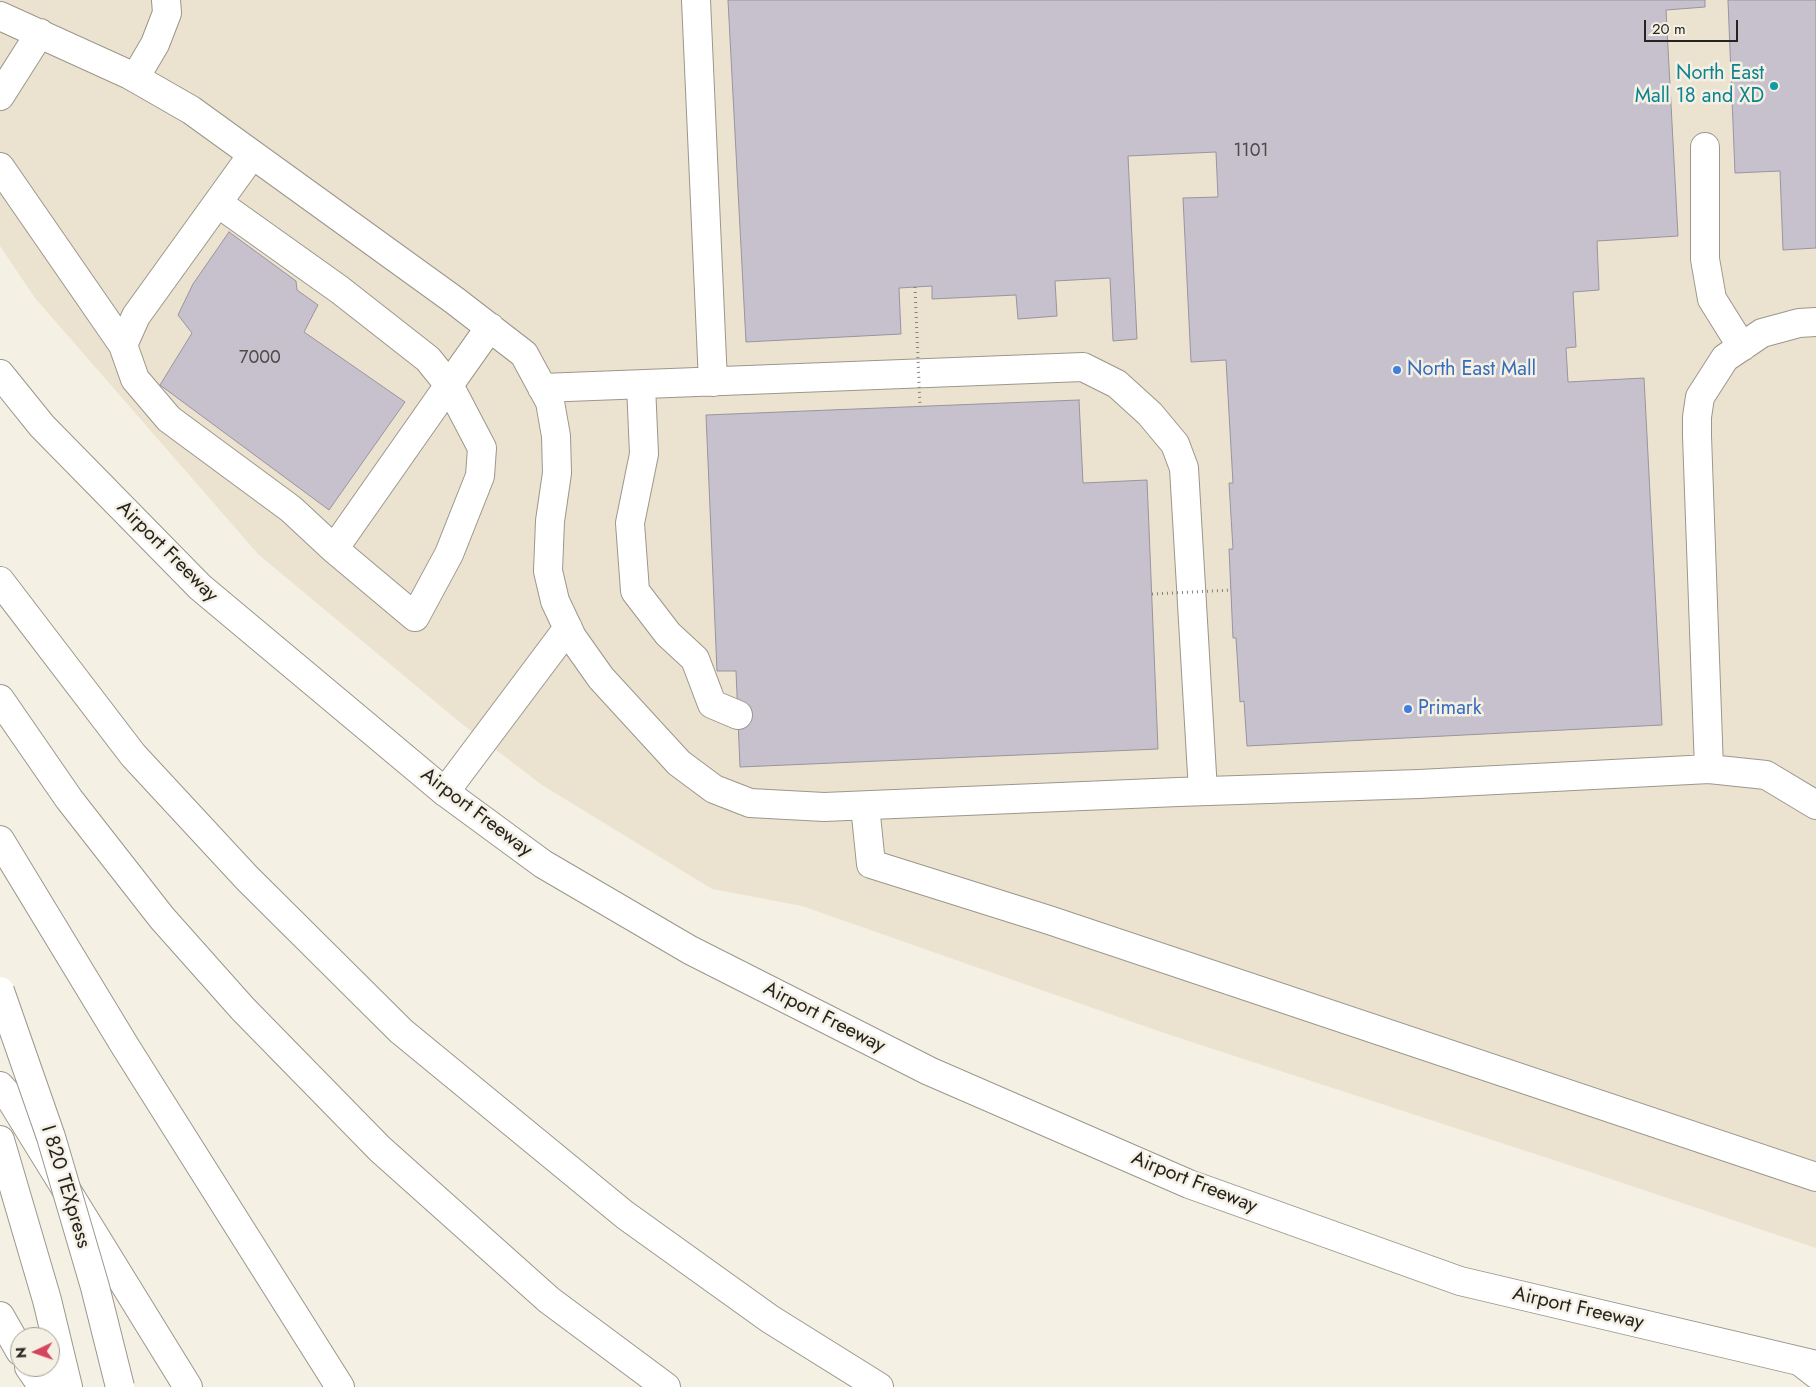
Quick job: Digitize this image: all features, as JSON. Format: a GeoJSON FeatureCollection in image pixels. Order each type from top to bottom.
{"type":"FeatureCollection","features":[{"type":"Feature","properties":{"kind":"main road"},"geometry":{"type":"LineString","coordinates":[[135,78],[155,44],[167,13],[166,0]]}},
{"type":"Feature","properties":{"kind":"main road"},"geometry":{"type":"LineString","coordinates":[[696,0],[713,382]]}},
{"type":"Feature","properties":{"kind":"main road"},"geometry":{"type":"LineString","coordinates":[[0,16],[135,78],[191,110],[490,327],[524,354],[550,402],[556,436],[557,473],[550,521],[548,571],[556,601],[568,628],[602,678],[680,763],[714,789],[750,803],[775,806],[865,806],[1204,791],[1418,784],[1709,769],[1766,775],[1816,805]]}},
{"type":"Feature","properties":{"kind":"main road"},"geometry":{"type":"LineString","coordinates":[[0,96],[40,33]]}},
{"type":"Feature","properties":{"kind":"main road"},"geometry":{"type":"LineString","coordinates":[[1705,147],[1705,259],[1712,299],[1742,347]]}},
{"type":"Feature","properties":{"kind":"main road"},"geometry":{"type":"LineString","coordinates":[[123,345],[136,316],[252,155]]}},
{"type":"Feature","properties":{"kind":"main road"},"geometry":{"type":"LineString","coordinates":[[0,167],[123,345],[135,379],[170,419],[291,509],[334,549],[415,617],[450,554],[480,476],[482,448],[449,385],[420,353],[340,290],[218,203]]}},
{"type":"Feature","properties":{"kind":"main road"},"geometry":{"type":"LineString","coordinates":[[1709,769],[1697,417],[1700,397],[1725,358],[1762,333],[1799,323],[1816,322]]}},
{"type":"Feature","properties":{"kind":"main road"},"geometry":{"type":"LineString","coordinates":[[334,549],[490,327]]}},
{"type":"Feature","properties":{"kind":"main road"},"geometry":{"type":"LineString","coordinates":[[542,388],[1083,367],[1117,384],[1150,414],[1175,444],[1184,468],[1204,791]]}},
{"type":"Feature","properties":{"kind":"main road","name":"Airport Freeway"},"geometry":{"type":"LineString","coordinates":[[0,374],[42,426],[200,587],[445,792],[543,864],[690,950],[929,1071],[1189,1184],[1460,1281],[1811,1367]]}},
{"type":"Feature","properties":{"kind":"main road"},"geometry":{"type":"LineString","coordinates":[[642,385],[644,454],[630,523],[635,591],[668,634],[695,659],[712,704],[738,715]]}},
{"type":"Feature","properties":{"kind":"main road"},"geometry":{"type":"LineString","coordinates":[[0,581],[133,755],[247,878],[401,1031],[626,1215],[770,1319],[879,1387]]}},
{"type":"Feature","properties":{"kind":"main road"},"geometry":{"type":"LineString","coordinates":[[445,792],[568,628]]}},
{"type":"Feature","properties":{"kind":"main road"},"geometry":{"type":"LineString","coordinates":[[0,699],[69,799],[151,903],[250,1016],[380,1149],[549,1300],[666,1387]]}},
{"type":"Feature","properties":{"kind":"main road"},"geometry":{"type":"LineString","coordinates":[[865,806],[871,864],[1059,923],[1816,1177]]}},
{"type":"Feature","properties":{"kind":"main road"},"geometry":{"type":"LineString","coordinates":[[0,840],[110,1021],[340,1387]]}},
{"type":"Feature","properties":{"kind":"main road","name":"I 820 TEXpress"},"geometry":{"type":"LineString","coordinates":[[0,991],[51,1137],[95,1287],[120,1387]]}},
{"type":"Feature","properties":{"kind":"main road"},"geometry":{"type":"LineString","coordinates":[[0,1086],[8,1095],[188,1387]]}},
{"type":"Feature","properties":{"kind":"main road"},"geometry":{"type":"LineString","coordinates":[[0,1140],[47,1300],[68,1387]]}},
{"type":"Feature","properties":{"kind":"main road"},"geometry":{"type":"LineString","coordinates":[[0,1316],[10,1334]]}},
{"type":"Feature","properties":{"kind":"path"},"geometry":{"type":"LineString","coordinates":[[915,287],[920,406]]}},
{"type":"Feature","properties":{"kind":"path"},"geometry":{"type":"LineString","coordinates":[[1152,594],[1231,590]]}},
{"type":"Feature","properties":{"kind":"shaded area","name":"North East Mall"},"geometry":{"type":"Polygon","coordinates":[[[0,0],[1816,0],[1816,1248],[1164,1033],[802,906],[712,889],[542,785],[462,724],[258,554],[35,298],[0,246],[0,0]]]}},
{"type":"Feature","properties":{"kind":"building","name":"North East Mall"},"geometry":{"type":"Polygon","coordinates":[[[728,0],[1705,0],[1705,7],[1666,10],[1678,236],[1597,241],[1599,290],[1573,292],[1576,347],[1566,348],[1568,382],[1644,378],[1662,725],[1247,746],[1244,701],[1240,702],[1236,638],[1233,638],[1229,549],[1233,549],[1229,483],[1233,483],[1226,360],[1191,362],[1183,198],[1218,197],[1216,152],[1128,156],[1137,339],[1113,341],[1110,278],[1055,281],[1057,316],[1018,319],[1016,295],[932,299],[932,286],[899,288],[901,334],[746,342],[728,0]]]}},
{"type":"Feature","properties":{"kind":"building","name":"North East Mall 18 and XD"},"geometry":{"type":"Polygon","coordinates":[[[1728,0],[1816,0],[1816,248],[1783,250],[1780,171],[1735,173],[1728,0]]]}},
{"type":"Feature","properties":{"kind":"building"},"geometry":{"type":"Polygon","coordinates":[[[229,232],[296,281],[297,290],[318,305],[304,332],[405,402],[329,510],[160,385],[192,333],[178,315],[193,284],[229,232]]]}},
{"type":"Feature","properties":{"kind":"building"},"geometry":{"type":"Polygon","coordinates":[[[1079,400],[1083,483],[1147,480],[1158,749],[740,767],[736,671],[717,671],[706,415],[1079,400]]]}},
{"type":"Feature","properties":{"kind":"place","name":"North East Mall 18 and XD"},"geometry":{"type":"Point","coordinates":[1774,86]}},
{"type":"Feature","properties":{"kind":"place","name":"North East Mall"},"geometry":{"type":"Point","coordinates":[1397,370]}},
{"type":"Feature","properties":{"kind":"place","name":"Primark"},"geometry":{"type":"Point","coordinates":[1408,709]}}]}
